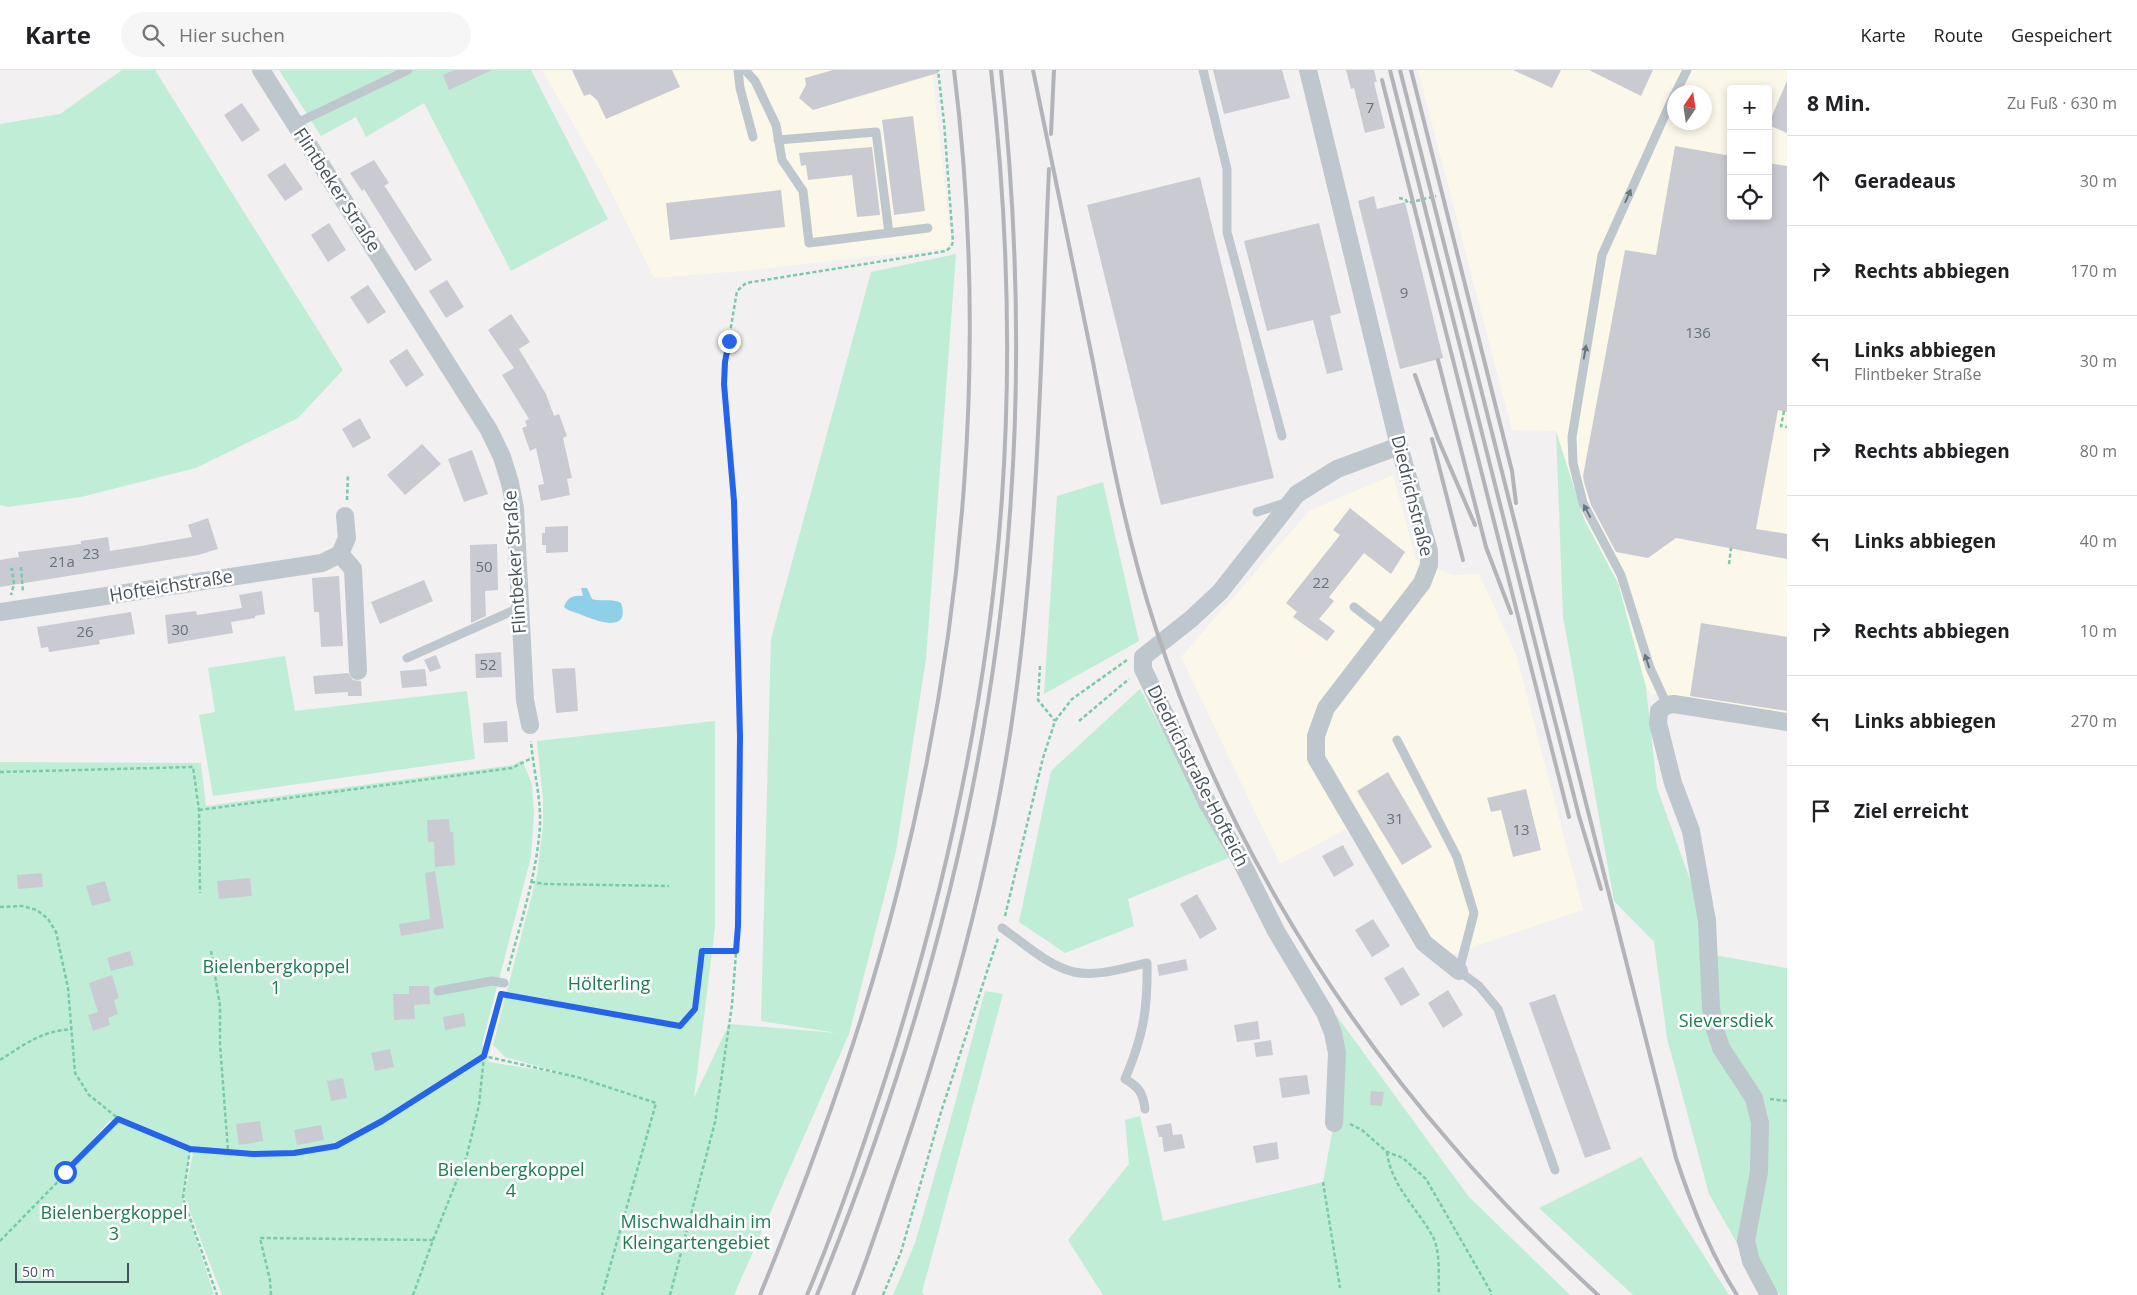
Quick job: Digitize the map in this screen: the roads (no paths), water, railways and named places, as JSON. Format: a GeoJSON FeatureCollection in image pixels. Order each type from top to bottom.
{"type":"FeatureCollection","features":[{"type":"Feature","properties":{"kind":"street","name":"Flintbeker Straße"},"geometry":{"type":"LineString","coordinates":[[261,70],[457,377],[489,430],[502,457],[515,508],[525,700],[530,725]]}},
{"type":"Feature","properties":{"kind":"street","name":"Diedrichstraße"},"geometry":{"type":"LineString","coordinates":[[1308,70],[1399,446],[1429,551],[1428,565],[1422,583],[1326,708],[1316,736],[1316,758],[1424,942],[1459,972]]}},
{"type":"Feature","properties":{"kind":"street"},"geometry":{"type":"LineString","coordinates":[[1292,500],[1297,494],[1337,469],[1399,446]]}},
{"type":"Feature","properties":{"kind":"street","name":"Diedrichstraße-Hofteich"},"geometry":{"type":"LineString","coordinates":[[1292,500],[1220,592],[1143,663],[1208,804],[1238,855],[1276,931],[1325,1013],[1333,1033],[1337,1054],[1334,1120]]}},
{"type":"Feature","properties":{"kind":"street"},"geometry":{"type":"LineString","coordinates":[[345,516],[347,538],[340,554],[353,569],[358,671]]}},
{"type":"Feature","properties":{"kind":"street","name":"Hofteichstraße"},"geometry":{"type":"LineString","coordinates":[[11,607],[322,563],[340,554]]}},
{"type":"Feature","properties":{"kind":"street"},"geometry":{"type":"LineString","coordinates":[[1770,1295],[1751,1261],[1746,1241],[1759,1172],[1760,1123],[1754,1098],[1722,1048],[1715,1029],[1711,1008],[1707,921],[1690,831],[1673,783],[1658,723],[1659,711],[1667,705],[1674,704],[1787,722]]}},
{"type":"Feature","properties":{"kind":"lane"},"geometry":{"type":"LineString","coordinates":[[295,124],[408,70]]}},
{"type":"Feature","properties":{"kind":"lane"},"geometry":{"type":"LineString","coordinates":[[738,70],[740,88],[752,137]]}},
{"type":"Feature","properties":{"kind":"lane"},"geometry":{"type":"LineString","coordinates":[[745,70],[754,81],[776,125],[782,160],[803,191],[809,243],[928,228]]}},
{"type":"Feature","properties":{"kind":"lane"},"geometry":{"type":"LineString","coordinates":[[1203,70],[1227,169],[1227,232],[1282,436]]}},
{"type":"Feature","properties":{"kind":"lane"},"geometry":{"type":"LineString","coordinates":[[1680,85],[1687,70]]}},
{"type":"Feature","properties":{"kind":"lane"},"geometry":{"type":"LineString","coordinates":[[1667,112],[1602,255],[1572,437],[1573,463],[1583,503],[1621,575],[1650,668],[1667,705]]}},
{"type":"Feature","properties":{"kind":"lane"},"geometry":{"type":"LineString","coordinates":[[778,140],[876,132],[889,233]]}},
{"type":"Feature","properties":{"kind":"lane"},"geometry":{"type":"LineString","coordinates":[[1257,512],[1292,500]]}},
{"type":"Feature","properties":{"kind":"lane"},"geometry":{"type":"LineString","coordinates":[[1354,607],[1385,631]]}},
{"type":"Feature","properties":{"kind":"lane"},"geometry":{"type":"LineString","coordinates":[[407,658],[519,608]]}},
{"type":"Feature","properties":{"kind":"lane"},"geometry":{"type":"LineString","coordinates":[[1397,740],[1457,857],[1474,913],[1459,972],[1479,986],[1498,1009],[1555,1170]]}},
{"type":"Feature","properties":{"kind":"lane"},"geometry":{"type":"LineString","coordinates":[[1002,928],[1052,963],[1074,972],[1095,973],[1147,963],[1148,998],[1143,1029],[1136,1053],[1125,1079],[1136,1085],[1143,1094],[1145,1109]]}},
{"type":"Feature","properties":{"kind":"lane"},"geometry":{"type":"LineString","coordinates":[[438,991],[492,982],[504,983]]}},
{"type":"Feature","properties":{"kind":"water"},"geometry":{"type":"Polygon","coordinates":[[[581,588],[587,588],[592,599],[621,603],[623,613],[621,619],[617,622],[603,622],[566,609],[564,607],[569,599],[574,596],[583,596],[581,588]]]}},
{"type":"Feature","properties":{"kind":"railway"},"geometry":{"type":"LineString","coordinates":[[760,1295],[818,1145],[869,993],[898,889],[921,789],[940,687],[955,585],[964,482],[969,379],[969,276],[964,173],[954,70]]}},
{"type":"Feature","properties":{"kind":"railway"},"geometry":{"type":"LineString","coordinates":[[807,1295],[841,1209],[911,995],[930,925],[963,784],[987,641],[1002,497],[1007,390],[1004,230],[991,70]]}},
{"type":"Feature","properties":{"kind":"railway"},"geometry":{"type":"LineString","coordinates":[[817,1295],[854,1199],[888,1102],[919,1004],[946,904],[969,803],[988,702],[1002,600],[1011,497],[1016,390],[1013,230],[1001,70]]}},
{"type":"Feature","properties":{"kind":"railway"},"geometry":{"type":"LineString","coordinates":[[1033,70],[1113,462],[1136,561],[1155,626],[1180,696],[1209,766],[1242,834],[1278,901],[1317,965],[1360,1028],[1405,1088],[1470,1166],[1523,1223],[1598,1295]]}},
{"type":"Feature","properties":{"kind":"railway"},"geometry":{"type":"LineString","coordinates":[[1051,134],[1054,70]]}},
{"type":"Feature","properties":{"kind":"railway"},"geometry":{"type":"LineString","coordinates":[[1390,70],[1579,816],[1601,889]]}},
{"type":"Feature","properties":{"kind":"railway"},"geometry":{"type":"LineString","coordinates":[[1400,70],[1676,1158],[1702,1229],[1718,1263],[1737,1295]]}},
{"type":"Feature","properties":{"kind":"railway"},"geometry":{"type":"LineString","coordinates":[[1411,70],[1512,471],[1516,503]]}},
{"type":"Feature","properties":{"kind":"railway"},"geometry":{"type":"LineString","coordinates":[[1382,80],[1569,817]]}},
{"type":"Feature","properties":{"kind":"railway"},"geometry":{"type":"LineString","coordinates":[[853,1295],[920,1103],[954,989],[996,816],[1015,700],[1029,568],[1038,435],[1049,169]]}},
{"type":"Feature","properties":{"kind":"railway"},"geometry":{"type":"LineString","coordinates":[[1438,360],[1486,547],[1511,613]]}},
{"type":"Feature","properties":{"kind":"railway"},"geometry":{"type":"LineString","coordinates":[[1415,375],[1438,439],[1475,525]]}},
{"type":"Feature","properties":{"kind":"railway"},"geometry":{"type":"LineString","coordinates":[[1432,439],[1463,560]]}},
{"type":"Feature","properties":{"kind":"park label","name":"Bielenbergkoppel 1"},"geometry":{"type":"Point","coordinates":[276,978]}},
{"type":"Feature","properties":{"kind":"park label","name":"Hölterling"},"geometry":{"type":"Point","coordinates":[609,984]}},
{"type":"Feature","properties":{"kind":"park label","name":"Sieversdiek"},"geometry":{"type":"Point","coordinates":[1726,1021]}},
{"type":"Feature","properties":{"kind":"park label","name":"Bielenbergkoppel 4"},"geometry":{"type":"Point","coordinates":[511,1180]}},
{"type":"Feature","properties":{"kind":"park label","name":"Bielenbergkoppel 3"},"geometry":{"type":"Point","coordinates":[114,1223]}},
{"type":"Feature","properties":{"kind":"park label","name":"Mischwaldhain im Kleingartengebiet"},"geometry":{"type":"Point","coordinates":[696,1232]}}]}
